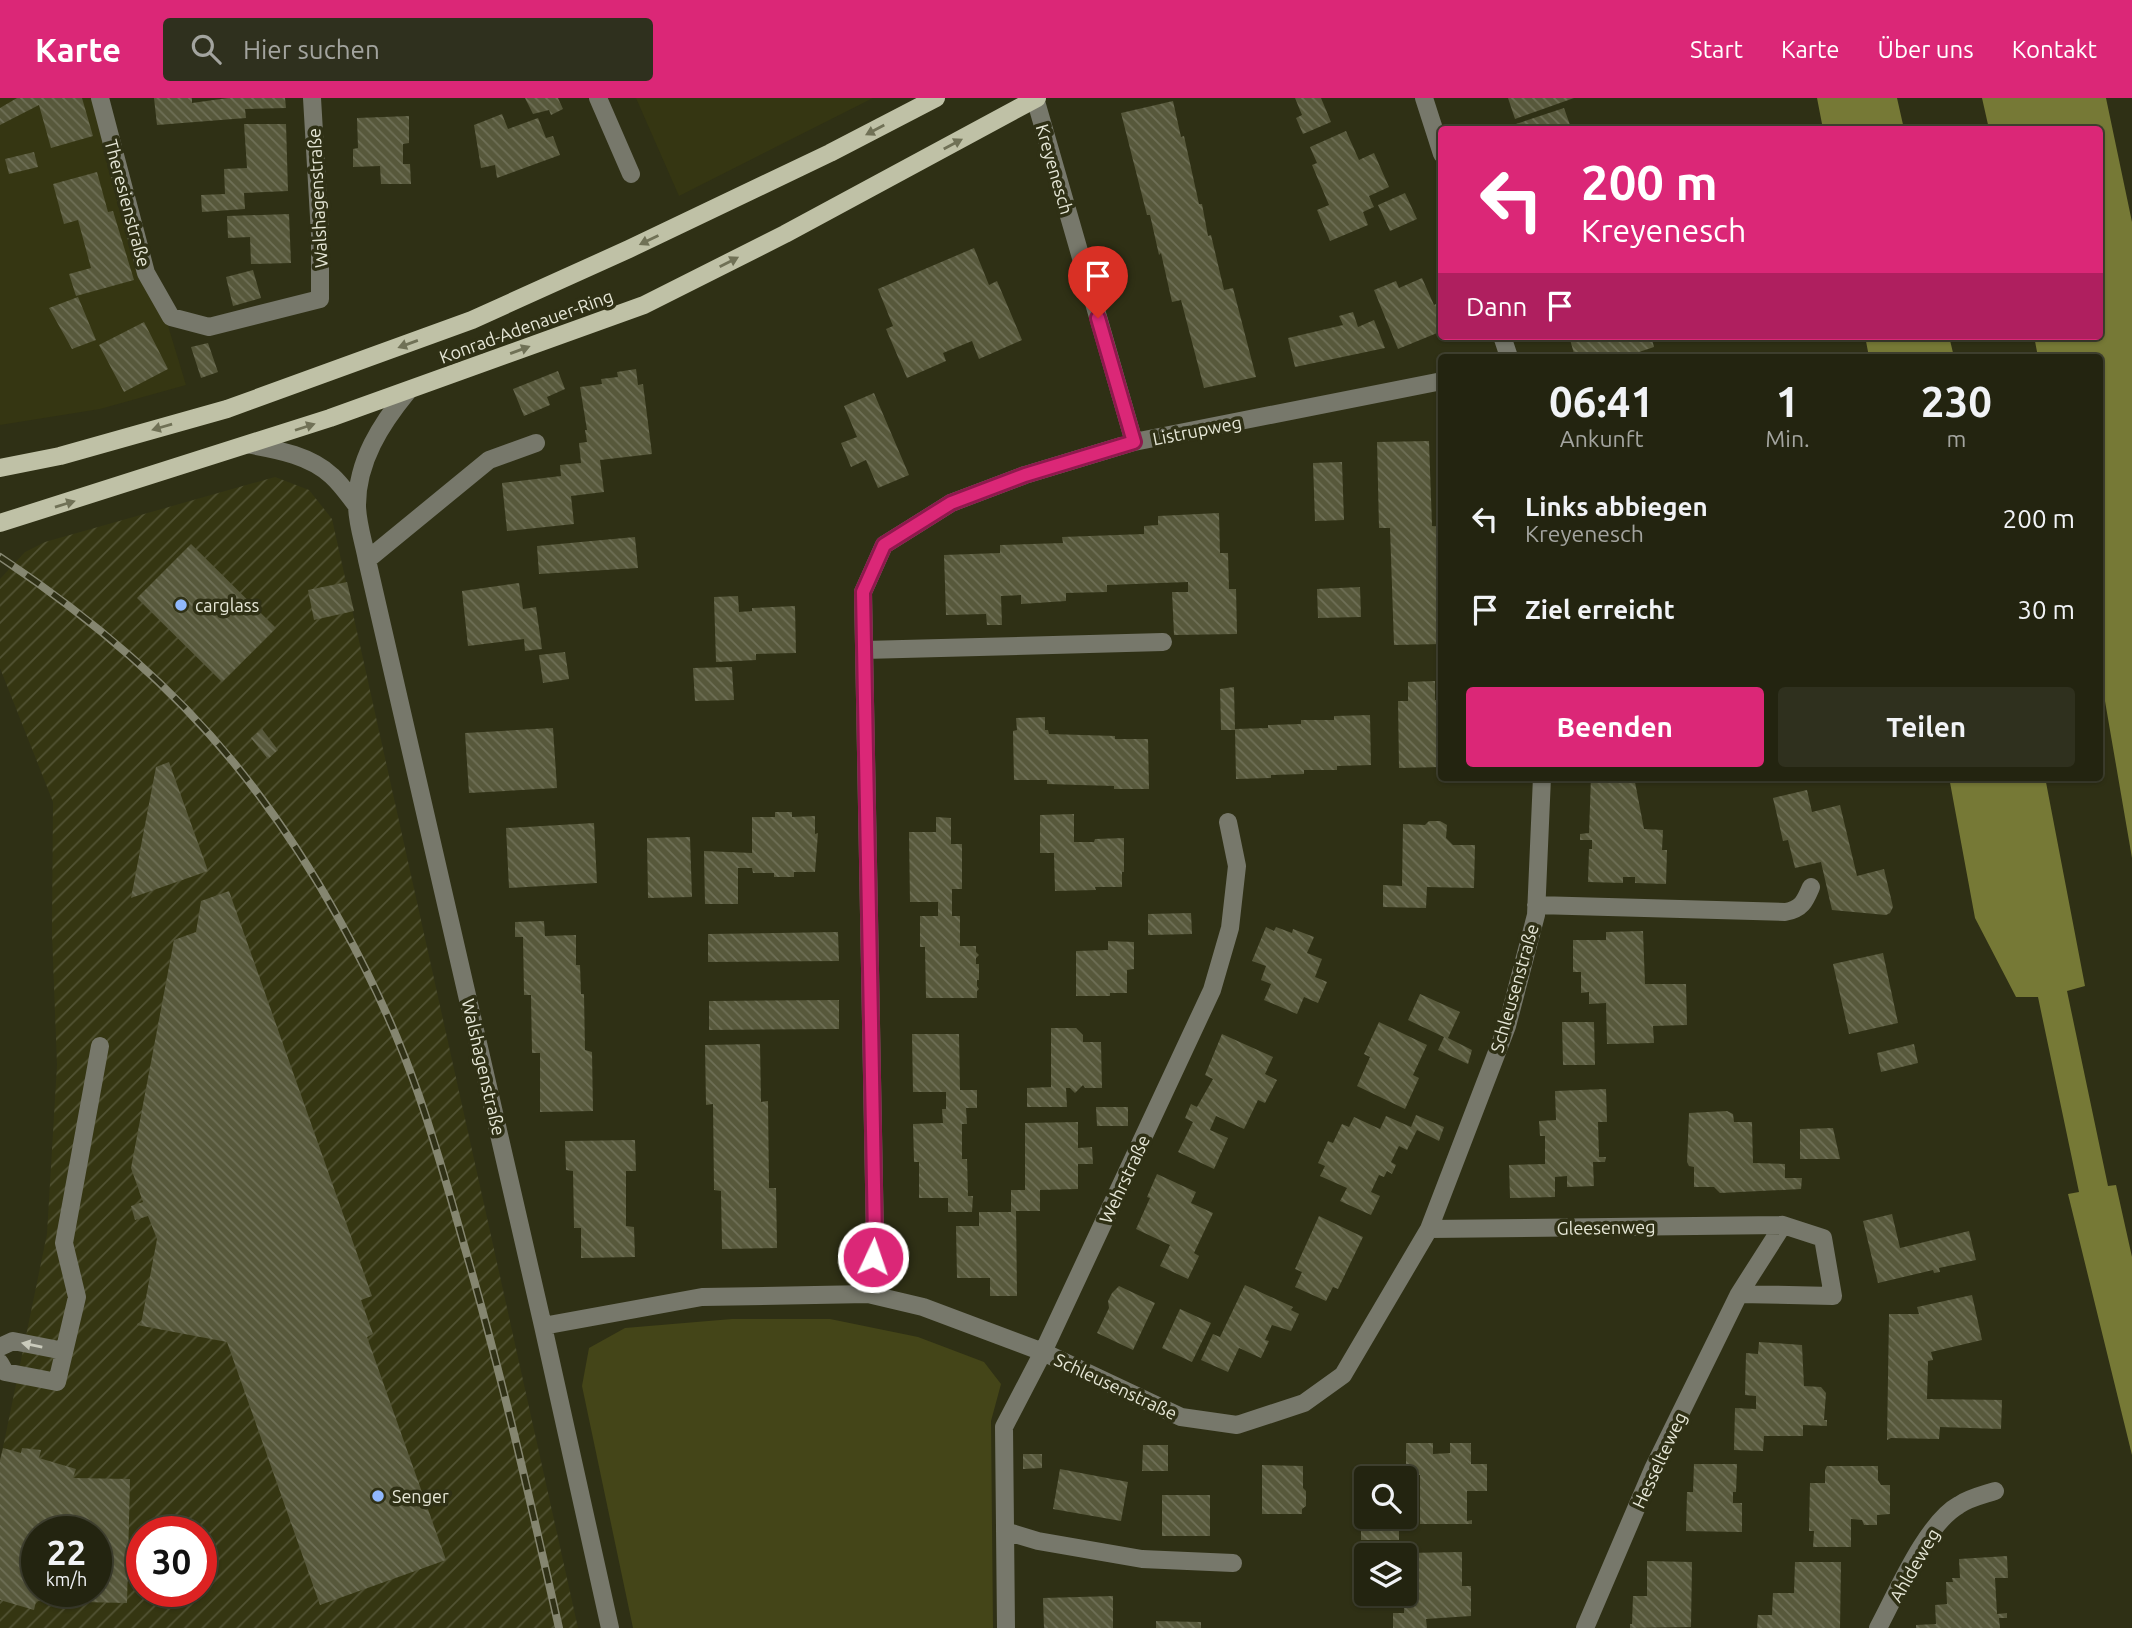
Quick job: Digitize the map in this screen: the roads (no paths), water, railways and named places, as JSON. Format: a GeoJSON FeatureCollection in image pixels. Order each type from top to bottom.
{"type":"FeatureCollection","features":[{"type":"Feature","properties":{"kind":"main road","name":"Konrad-Adenauer-Ring"},"geometry":{"type":"LineString","coordinates":[[0,468],[60,456],[227,409],[472,320],[629,250],[830,153],[936,98]]}},
{"type":"Feature","properties":{"kind":"main road","name":"Konrad-Adenauer-Ring"},"geometry":{"type":"LineString","coordinates":[[0,523],[251,445],[644,305],[785,234],[1036,98]]}},
{"type":"Feature","properties":{"kind":"street","name":"Theresienstraße"},"geometry":{"type":"LineString","coordinates":[[100,98],[146,273],[171,317],[209,327],[320,299]]}},
{"type":"Feature","properties":{"kind":"street","name":"Walshagenstraße"},"geometry":{"type":"LineString","coordinates":[[312,98],[320,234],[320,299]]}},
{"type":"Feature","properties":{"kind":"street"},"geometry":{"type":"LineString","coordinates":[[598,98],[631,174]]}},
{"type":"Feature","properties":{"kind":"street","name":"Kreyenesch"},"geometry":{"type":"LineString","coordinates":[[1036,98],[1134,442]]}},
{"type":"Feature","properties":{"kind":"street"},"geometry":{"type":"LineString","coordinates":[[1424,98],[1438,142]]}},
{"type":"Feature","properties":{"kind":"street","name":"Listrupweg"},"geometry":{"type":"LineString","coordinates":[[868,1294],[875,1238],[863,592],[884,545],[951,503],[1025,475],[1134,442],[1438,382]]}},
{"type":"Feature","properties":{"kind":"street","name":"Walshagenstraße"},"geometry":{"type":"LineString","coordinates":[[408,391],[386,418],[374,439],[363,466],[357,506],[367,560],[610,1628]]}},
{"type":"Feature","properties":{"kind":"street"},"geometry":{"type":"LineString","coordinates":[[367,560],[489,460],[536,443]]}},
{"type":"Feature","properties":{"kind":"street","name":"Walshagenstraße"},"geometry":{"type":"LineString","coordinates":[[251,445],[285,451],[309,461],[332,475],[357,506]]}},
{"type":"Feature","properties":{"kind":"street"},"geometry":{"type":"LineString","coordinates":[[864,650],[1163,642]]}},
{"type":"Feature","properties":{"kind":"street","name":"Schleusenstraße"},"geometry":{"type":"LineString","coordinates":[[543,1326],[702,1297],[868,1294],[923,1307],[1043,1352],[1181,1417],[1237,1425],[1304,1403],[1343,1374],[1429,1229],[1507,1026],[1536,915],[1542,781]]}},
{"type":"Feature","properties":{"kind":"street","name":"Wehrstraße"},"geometry":{"type":"LineString","coordinates":[[1006,1628],[1004,1427],[1043,1352],[1212,990],[1230,928],[1237,866],[1228,822]]}},
{"type":"Feature","properties":{"kind":"street"},"geometry":{"type":"LineString","coordinates":[[1536,905],[1785,912],[1795,911],[1803,905],[1811,887]]}},
{"type":"Feature","properties":{"kind":"street"},"geometry":{"type":"LineString","coordinates":[[0,1363],[5,1372],[57,1382],[77,1297],[64,1243],[100,1046]]}},
{"type":"Feature","properties":{"kind":"street"},"geometry":{"type":"LineString","coordinates":[[1739,1294],[1833,1296],[1823,1237],[1783,1225]]}},
{"type":"Feature","properties":{"kind":"street","name":"Gleesenweg"},"geometry":{"type":"LineString","coordinates":[[1429,1229],[1783,1225]]}},
{"type":"Feature","properties":{"kind":"street","name":"Hesselteweg"},"geometry":{"type":"LineString","coordinates":[[1585,1628],[1653,1469],[1739,1294],[1783,1225]]}},
{"type":"Feature","properties":{"kind":"street"},"geometry":{"type":"LineString","coordinates":[[0,1347],[13,1341],[64,1351]]}},
{"type":"Feature","properties":{"kind":"street","name":"Ahldeweg"},"geometry":{"type":"LineString","coordinates":[[1878,1628],[1917,1555],[1937,1525],[1958,1505],[1994,1491]]}},
{"type":"Feature","properties":{"kind":"street"},"geometry":{"type":"LineString","coordinates":[[1005,1531],[1038,1541],[1142,1559],[1233,1563]]}},
{"type":"Feature","properties":{"kind":"railway"},"geometry":{"type":"LineString","coordinates":[[0,557],[64,602],[125,651],[209,733],[262,799],[289,838],[316,879],[363,965],[403,1053],[443,1170],[503,1388],[559,1628]]}},
{"type":"Feature","properties":{"kind":"place","name":"carglass"},"geometry":{"type":"Point","coordinates":[181,605]}},
{"type":"Feature","properties":{"kind":"place","name":"Senger"},"geometry":{"type":"Point","coordinates":[378,1496]}}]}
